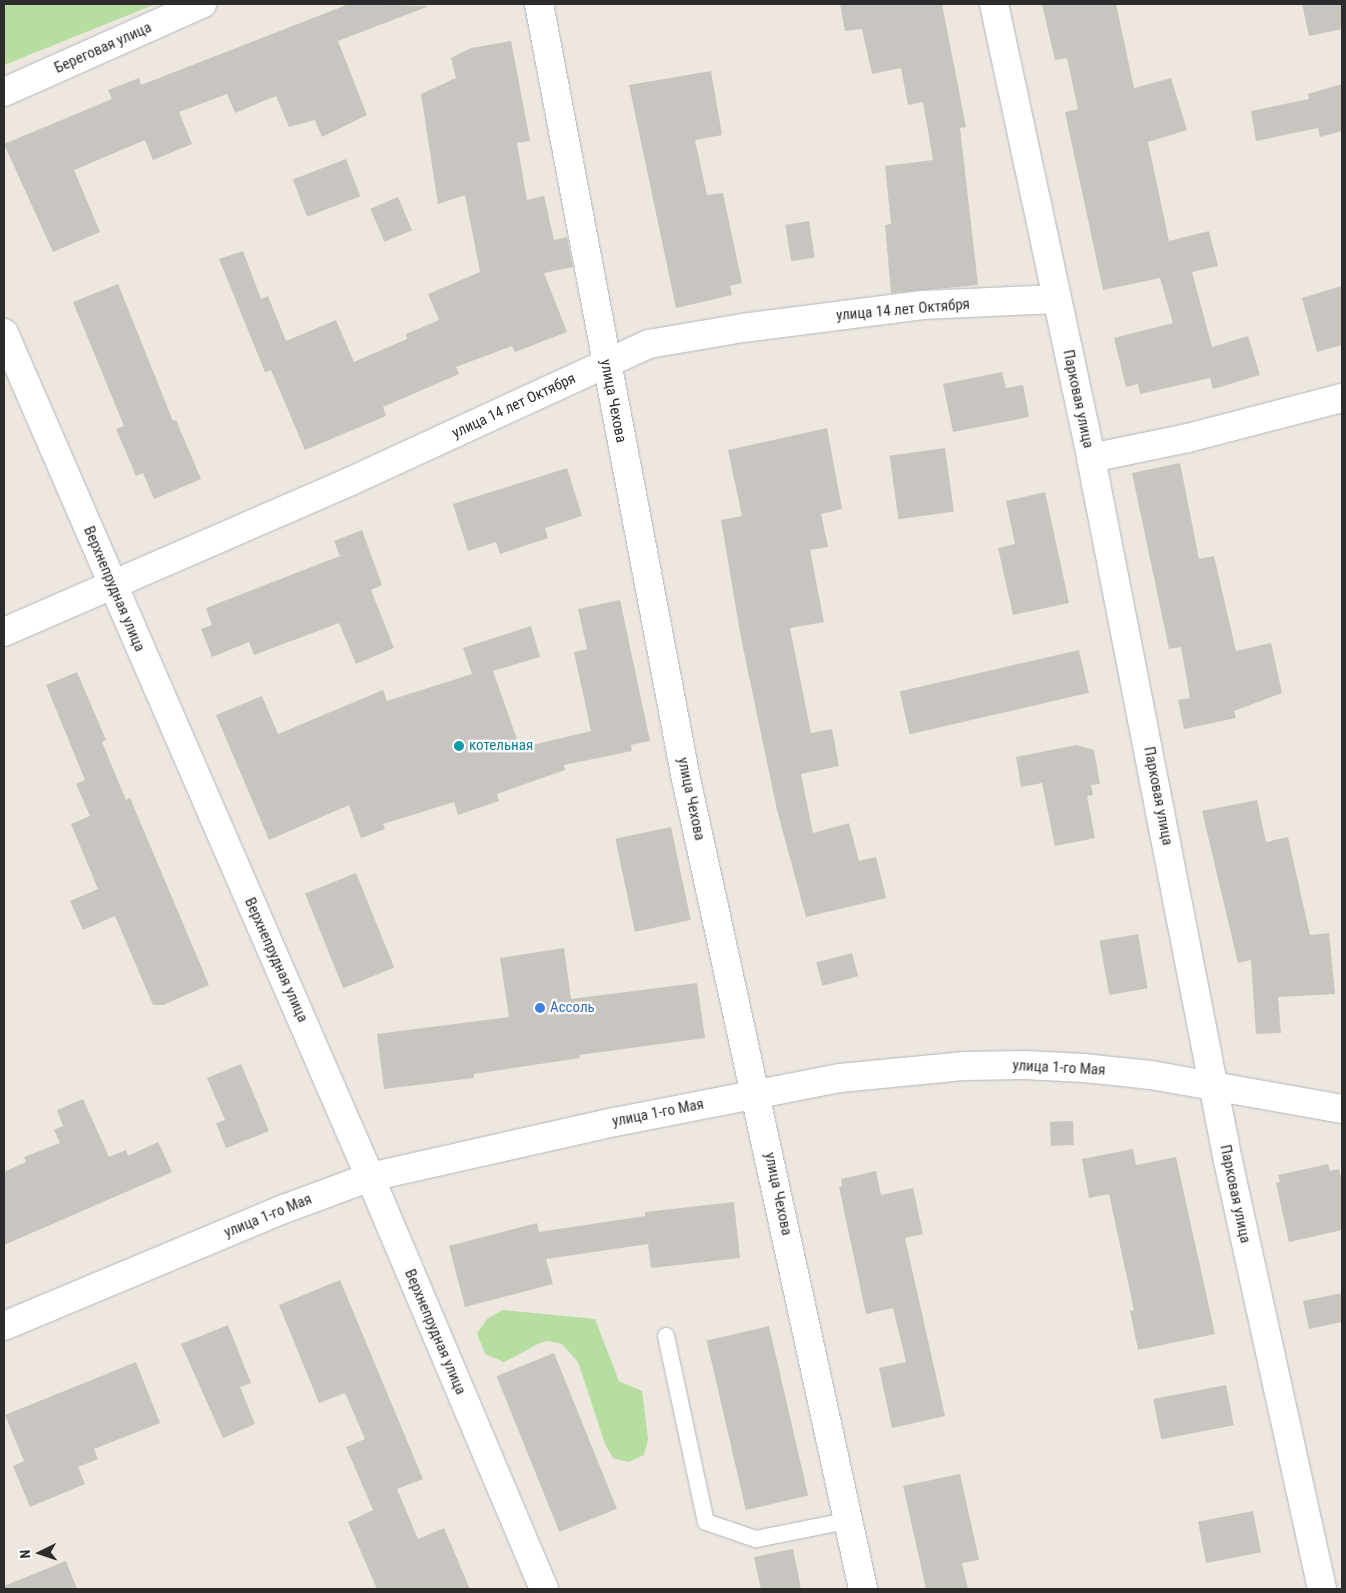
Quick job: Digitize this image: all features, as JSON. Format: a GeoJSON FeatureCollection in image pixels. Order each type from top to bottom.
{"type":"FeatureCollection","features":[{"type":"Feature","properties":{"kind":"street","name":"Береговая улица"},"geometry":{"type":"LineString","coordinates":[[4,92],[202,4]]}},
{"type":"Feature","properties":{"kind":"street","name":"улица Чехова"},"geometry":{"type":"LineString","coordinates":[[539,4],[686,779],[757,1093],[846,1521],[863,1589]]}},
{"type":"Feature","properties":{"kind":"street","name":"Парковая улица"},"geometry":{"type":"LineString","coordinates":[[994,4],[1091,458],[1214,1086],[1322,1589]]}},
{"type":"Feature","properties":{"kind":"street","name":"улица 14 лет Октября"},"geometry":{"type":"LineString","coordinates":[[4,632],[649,344],[744,328],[923,305],[1056,299]]}},
{"type":"Feature","properties":{"kind":"street","name":"Верхнепрудная улица"},"geometry":{"type":"LineString","coordinates":[[4,333],[370,1177],[544,1589]]}},
{"type":"Feature","properties":{"kind":"street"},"geometry":{"type":"LineString","coordinates":[[1091,458],[1198,436],[1342,398]]}},
{"type":"Feature","properties":{"kind":"street","name":"улица 1-го Мая"},"geometry":{"type":"LineString","coordinates":[[4,1326],[284,1209],[370,1177],[757,1093],[888,1073],[1025,1065],[1151,1075],[1342,1109]]}},
{"type":"Feature","properties":{"kind":"lane"},"geometry":{"type":"LineString","coordinates":[[666,1336],[706,1522],[756,1539],[846,1521]]}},
{"type":"Feature","properties":{"kind":"green space"},"geometry":{"type":"Polygon","coordinates":[[[4,4],[156,4],[4,65],[4,4]]]}},
{"type":"Feature","properties":{"kind":"green space"},"geometry":{"type":"Polygon","coordinates":[[[503,1310],[595,1319],[619,1381],[642,1391],[648,1439],[644,1455],[628,1462],[613,1458],[605,1444],[578,1362],[562,1344],[548,1341],[540,1343],[504,1362],[485,1354],[477,1333],[488,1318],[503,1310]]]}},
{"type":"Feature","properties":{"kind":"building"},"geometry":{"type":"Polygon","coordinates":[[[349,4],[429,6],[338,41],[367,115],[322,137],[315,120],[289,127],[276,96],[235,113],[227,94],[179,112],[192,144],[153,160],[145,140],[74,170],[100,232],[53,252],[4,144],[112,99],[108,90],[139,78],[141,85],[349,4]]]}},
{"type":"Feature","properties":{"kind":"building"},"geometry":{"type":"Polygon","coordinates":[[[840,4],[942,4],[966,127],[960,128],[978,285],[891,293],[885,225],[891,224],[885,166],[933,160],[923,102],[908,105],[901,68],[872,74],[862,29],[845,31],[840,4]]]}},
{"type":"Feature","properties":{"kind":"building"},"geometry":{"type":"Polygon","coordinates":[[[1042,4],[1116,4],[1134,88],[1171,78],[1187,130],[1148,142],[1169,241],[1209,231],[1218,266],[1192,272],[1212,347],[1248,336],[1260,375],[1213,389],[1210,378],[1140,394],[1138,384],[1126,387],[1114,338],[1173,323],[1160,278],[1103,290],[1065,112],[1078,109],[1067,58],[1055,60],[1042,4]]]}},
{"type":"Feature","properties":{"kind":"building"},"geometry":{"type":"Polygon","coordinates":[[[1302,4],[1342,4],[1342,29],[1309,36],[1302,4]]]}},
{"type":"Feature","properties":{"kind":"building"},"geometry":{"type":"Polygon","coordinates":[[[511,41],[530,141],[517,143],[527,200],[544,196],[554,240],[567,237],[573,267],[544,273],[567,332],[515,352],[512,346],[456,367],[459,374],[383,407],[386,416],[305,450],[271,370],[265,372],[219,259],[243,251],[261,299],[268,296],[286,341],[336,320],[354,362],[407,339],[406,334],[439,320],[428,294],[480,272],[465,195],[438,204],[421,94],[456,78],[451,58],[471,48],[511,41]]]}},
{"type":"Feature","properties":{"kind":"building"},"geometry":{"type":"Polygon","coordinates":[[[711,71],[722,135],[695,140],[707,195],[723,193],[742,283],[730,286],[732,295],[676,308],[629,85],[711,71]]]}},
{"type":"Feature","properties":{"kind":"building"},"geometry":{"type":"Polygon","coordinates":[[[1342,84],[1342,131],[1320,137],[1318,128],[1256,141],[1251,111],[1309,99],[1308,94],[1342,84]]]}},
{"type":"Feature","properties":{"kind":"building"},"geometry":{"type":"Polygon","coordinates":[[[346,159],[360,196],[307,217],[293,179],[346,159]]]}},
{"type":"Feature","properties":{"kind":"building"},"geometry":{"type":"Polygon","coordinates":[[[398,197],[412,230],[384,242],[370,209],[398,197]]]}},
{"type":"Feature","properties":{"kind":"building"},"geometry":{"type":"Polygon","coordinates":[[[809,221],[815,258],[791,261],[785,225],[809,221]]]}},
{"type":"Feature","properties":{"kind":"building"},"geometry":{"type":"Polygon","coordinates":[[[118,284],[173,421],[176,420],[201,479],[154,499],[143,473],[136,476],[116,429],[124,426],[73,302],[118,284]]]}},
{"type":"Feature","properties":{"kind":"building"},"geometry":{"type":"Polygon","coordinates":[[[1342,286],[1342,345],[1317,352],[1302,298],[1342,286]]]}},
{"type":"Feature","properties":{"kind":"building"},"geometry":{"type":"Polygon","coordinates":[[[1002,372],[1006,388],[1023,385],[1029,417],[953,432],[943,384],[1002,372]]]}},
{"type":"Feature","properties":{"kind":"building"},"geometry":{"type":"Polygon","coordinates":[[[827,428],[842,509],[821,514],[828,547],[810,550],[824,622],[790,628],[811,733],[832,729],[839,766],[801,774],[813,833],[849,823],[859,861],[876,857],[886,898],[806,917],[777,810],[741,638],[721,520],[742,516],[728,450],[827,428]]]}},
{"type":"Feature","properties":{"kind":"building"},"geometry":{"type":"Polygon","coordinates":[[[945,448],[954,511],[898,519],[890,456],[945,448]]]}},
{"type":"Feature","properties":{"kind":"building"},"geometry":{"type":"Polygon","coordinates":[[[1180,463],[1199,559],[1214,556],[1236,651],[1271,643],[1282,693],[1234,711],[1236,718],[1184,729],[1178,700],[1190,698],[1181,647],[1169,649],[1132,473],[1180,463]]]}},
{"type":"Feature","properties":{"kind":"building"},"geometry":{"type":"Polygon","coordinates":[[[567,468],[582,516],[545,528],[548,538],[500,554],[496,542],[468,551],[453,504],[567,468]]]}},
{"type":"Feature","properties":{"kind":"building"},"geometry":{"type":"Polygon","coordinates":[[[1045,492],[1069,603],[1013,615],[998,548],[1015,544],[1006,501],[1045,492]]]}},
{"type":"Feature","properties":{"kind":"building"},"geometry":{"type":"Polygon","coordinates":[[[362,530],[382,585],[371,590],[394,648],[356,664],[339,623],[254,655],[249,642],[212,657],[201,629],[212,625],[206,608],[340,556],[334,541],[362,530]]]}},
{"type":"Feature","properties":{"kind":"building"},"geometry":{"type":"Polygon","coordinates":[[[620,600],[650,741],[631,745],[632,751],[564,765],[565,770],[497,794],[499,801],[458,815],[454,802],[383,824],[385,829],[361,838],[349,805],[269,840],[216,715],[262,696],[278,734],[383,690],[387,701],[472,674],[463,648],[531,626],[540,657],[493,671],[520,748],[591,731],[574,652],[587,649],[578,609],[620,600]]]}},
{"type":"Feature","properties":{"kind":"building"},"geometry":{"type":"Polygon","coordinates":[[[1079,650],[1089,693],[910,734],[900,691],[1079,650]]]}},
{"type":"Feature","properties":{"kind":"building"},"geometry":{"type":"Polygon","coordinates":[[[77,672],[106,740],[102,742],[126,800],[130,798],[209,985],[163,1005],[153,1005],[115,916],[83,930],[70,901],[98,889],[71,824],[90,816],[76,784],[85,780],[46,685],[77,672]]]}},
{"type":"Feature","properties":{"kind":"building"},"geometry":{"type":"Polygon","coordinates":[[[1076,745],[1094,750],[1100,784],[1091,785],[1093,795],[1087,796],[1095,838],[1055,846],[1042,783],[1021,787],[1016,757],[1076,745]]]}},
{"type":"Feature","properties":{"kind":"building"},"geometry":{"type":"Polygon","coordinates":[[[1257,800],[1266,842],[1288,837],[1310,935],[1329,933],[1335,994],[1278,997],[1281,1033],[1256,1034],[1251,960],[1238,963],[1202,811],[1257,800]]]}},
{"type":"Feature","properties":{"kind":"building"},"geometry":{"type":"Polygon","coordinates":[[[671,827],[691,920],[635,932],[615,839],[671,827]]]}},
{"type":"Feature","properties":{"kind":"building"},"geometry":{"type":"Polygon","coordinates":[[[356,873],[394,968],[343,988],[305,894],[356,873]]]}},
{"type":"Feature","properties":{"kind":"building"},"geometry":{"type":"Polygon","coordinates":[[[1138,934],[1148,988],[1109,995],[1100,941],[1138,934]]]}},
{"type":"Feature","properties":{"kind":"building"},"geometry":{"type":"Polygon","coordinates":[[[564,948],[571,999],[697,983],[705,1038],[579,1055],[580,1058],[474,1074],[474,1078],[384,1089],[377,1034],[509,1017],[500,958],[564,948]]]}},
{"type":"Feature","properties":{"kind":"building"},"geometry":{"type":"Polygon","coordinates":[[[852,953],[858,976],[822,986],[816,963],[852,953]]]}},
{"type":"Feature","properties":{"kind":"building"},"geometry":{"type":"Polygon","coordinates":[[[241,1064],[269,1131],[226,1148],[216,1123],[225,1120],[207,1078],[241,1064]]]}},
{"type":"Feature","properties":{"kind":"building"},"geometry":{"type":"Polygon","coordinates":[[[83,1099],[109,1157],[126,1150],[128,1156],[158,1142],[172,1172],[4,1245],[4,1172],[26,1162],[24,1157],[60,1143],[54,1130],[63,1126],[57,1110],[83,1099]]]}},
{"type":"Feature","properties":{"kind":"building"},"geometry":{"type":"Polygon","coordinates":[[[1073,1121],[1074,1145],[1051,1146],[1050,1122],[1073,1121]]]}},
{"type":"Feature","properties":{"kind":"building"},"geometry":{"type":"Polygon","coordinates":[[[1133,1149],[1136,1165],[1176,1157],[1215,1334],[1138,1350],[1130,1311],[1134,1310],[1109,1194],[1089,1198],[1082,1159],[1133,1149]]]}},
{"type":"Feature","properties":{"kind":"building"},"geometry":{"type":"Polygon","coordinates":[[[1328,1164],[1330,1171],[1339,1169],[1342,1182],[1342,1230],[1289,1242],[1276,1183],[1280,1182],[1278,1175],[1328,1164]]]}},
{"type":"Feature","properties":{"kind":"building"},"geometry":{"type":"Polygon","coordinates":[[[876,1171],[881,1195],[913,1188],[923,1234],[905,1238],[945,1416],[892,1428],[879,1368],[906,1362],[893,1308],[866,1314],[839,1187],[842,1186],[841,1179],[876,1171]]]}},
{"type":"Feature","properties":{"kind":"building"},"geometry":{"type":"Polygon","coordinates":[[[734,1202],[740,1258],[651,1268],[648,1244],[546,1259],[553,1284],[465,1307],[449,1246],[537,1223],[539,1232],[645,1216],[645,1212],[734,1202]]]}},
{"type":"Feature","properties":{"kind":"building"},"geometry":{"type":"Polygon","coordinates":[[[340,1280],[423,1479],[397,1489],[418,1539],[444,1528],[470,1589],[377,1589],[348,1522],[373,1510],[346,1447],[365,1439],[345,1393],[319,1403],[279,1305],[340,1280]]]}},
{"type":"Feature","properties":{"kind":"building"},"geometry":{"type":"Polygon","coordinates":[[[1342,1293],[1342,1322],[1309,1329],[1303,1301],[1342,1293]]]}},
{"type":"Feature","properties":{"kind":"building"},"geometry":{"type":"Polygon","coordinates":[[[228,1325],[251,1383],[240,1387],[255,1424],[223,1438],[181,1344],[228,1325]]]}},
{"type":"Feature","properties":{"kind":"building"},"geometry":{"type":"Polygon","coordinates":[[[769,1326],[808,1496],[746,1510],[707,1340],[769,1326]]]}},
{"type":"Feature","properties":{"kind":"building"},"geometry":{"type":"Polygon","coordinates":[[[554,1353],[617,1509],[559,1532],[497,1376],[554,1353]]]}},
{"type":"Feature","properties":{"kind":"building"},"geometry":{"type":"Polygon","coordinates":[[[136,1362],[160,1423],[94,1449],[98,1459],[78,1467],[85,1484],[30,1507],[13,1466],[24,1461],[5,1415],[136,1362]]]}},
{"type":"Feature","properties":{"kind":"building"},"geometry":{"type":"Polygon","coordinates":[[[1226,1385],[1234,1425],[1161,1439],[1153,1399],[1226,1385]]]}},
{"type":"Feature","properties":{"kind":"building"},"geometry":{"type":"Polygon","coordinates":[[[960,1474],[979,1560],[962,1563],[968,1589],[926,1589],[903,1486],[960,1474]]]}},
{"type":"Feature","properties":{"kind":"building"},"geometry":{"type":"Polygon","coordinates":[[[1253,1511],[1261,1552],[1206,1563],[1198,1522],[1253,1511]]]}},
{"type":"Feature","properties":{"kind":"building"},"geometry":{"type":"Polygon","coordinates":[[[793,1549],[801,1589],[761,1589],[754,1557],[793,1549]]]}},
{"type":"Feature","properties":{"kind":"building"},"geometry":{"type":"Polygon","coordinates":[[[66,1561],[77,1589],[4,1589],[4,1586],[66,1561]]]}},
{"type":"Feature","properties":{"kind":"place","name":"котельная"},"geometry":{"type":"Point","coordinates":[459,746]}},
{"type":"Feature","properties":{"kind":"place","name":"Ассоль"},"geometry":{"type":"Point","coordinates":[540,1008]}}]}
